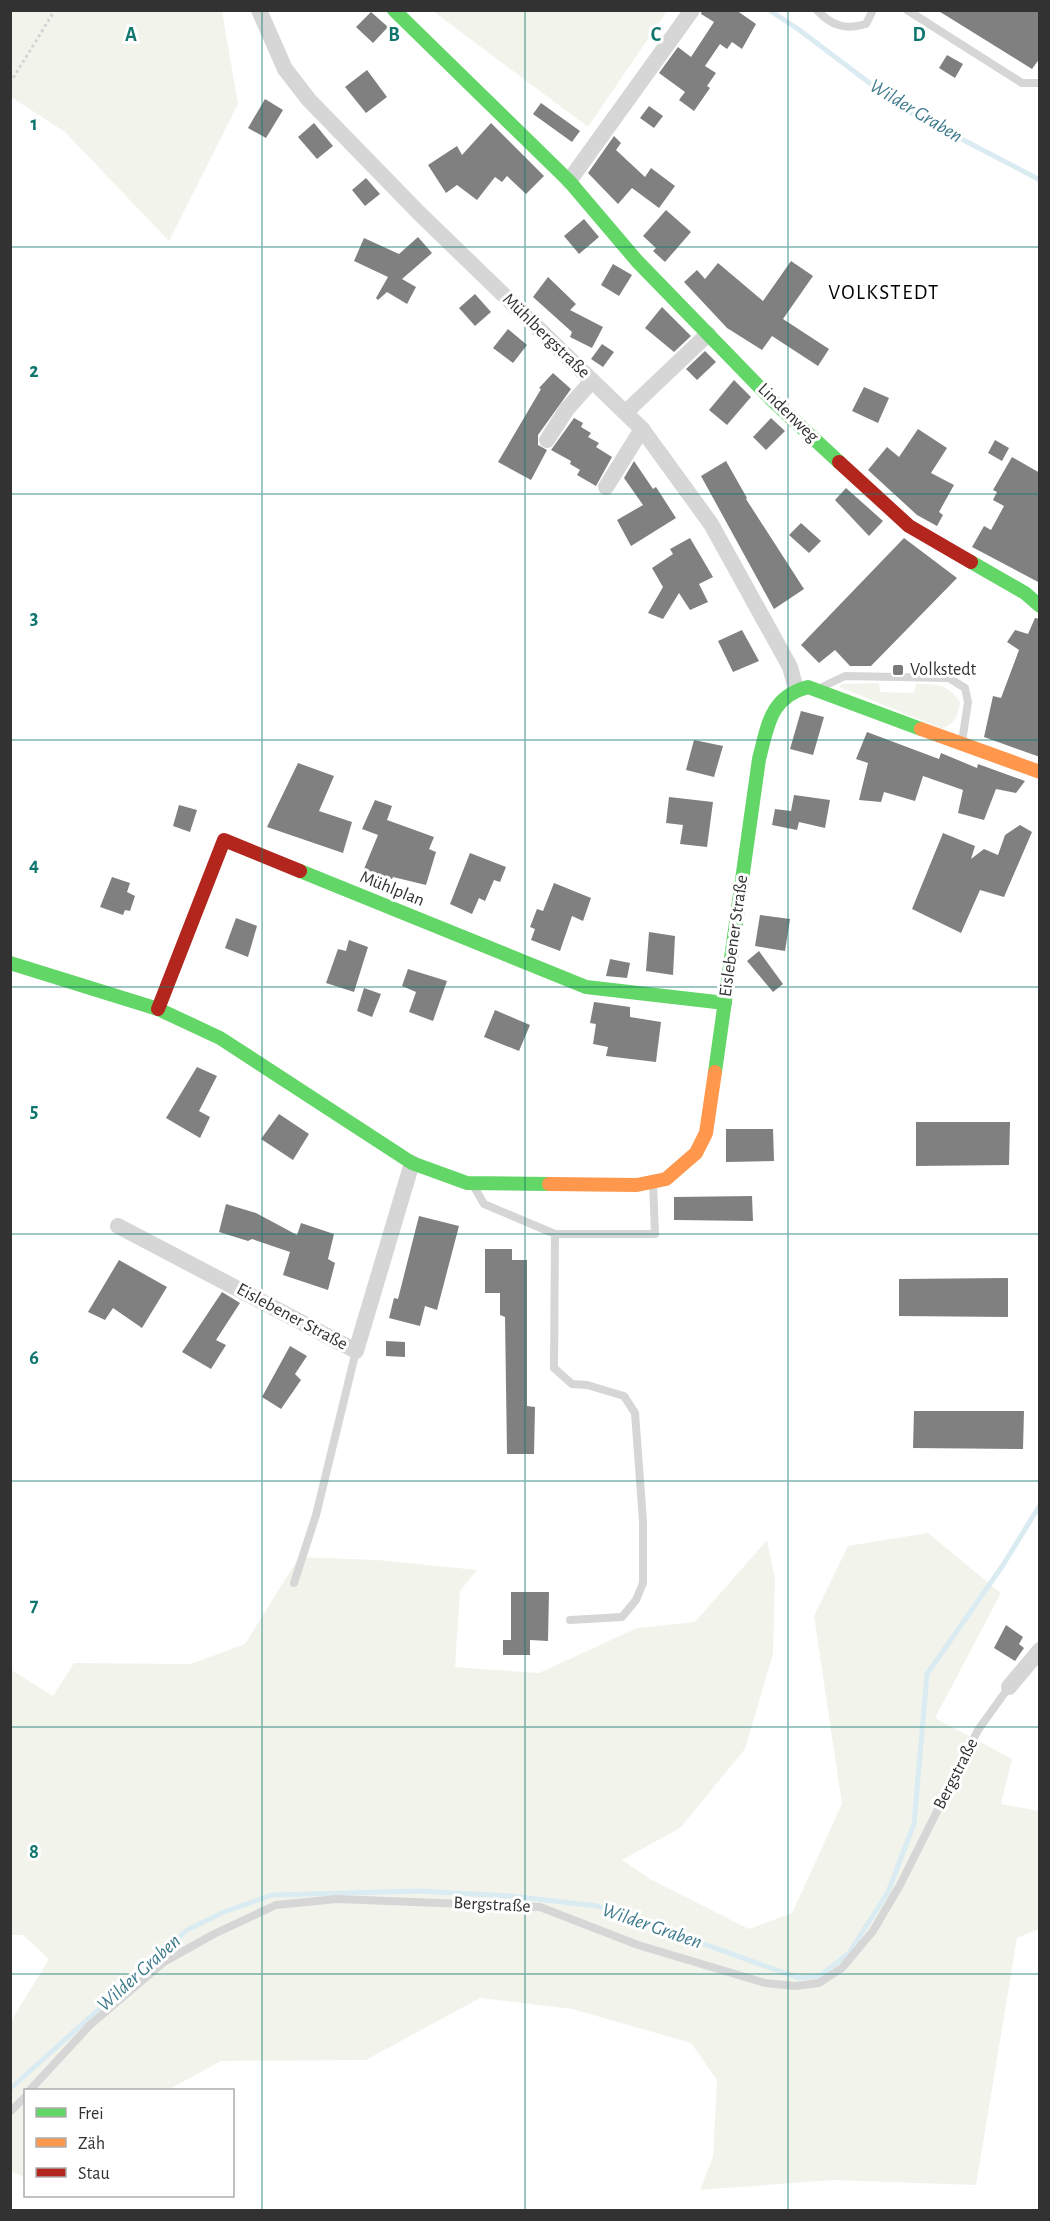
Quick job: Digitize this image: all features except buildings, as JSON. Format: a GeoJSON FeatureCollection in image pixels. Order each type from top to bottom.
{"type":"FeatureCollection","features":[{"type":"Feature","properties":{"kind":"street","name":"Mühlbergstraße"},"geometry":{"type":"LineString","coordinates":[[259,10],[285,69],[309,100],[419,213],[642,429],[711,524],[790,667],[796,689]]}},
{"type":"Feature","properties":{"kind":"street","name":"Lindenweg"},"geometry":{"type":"LineString","coordinates":[[394,10],[569,182],[637,261],[772,400],[909,526],[1025,593],[1040,606]]}},
{"type":"Feature","properties":{"kind":"street"},"geometry":{"type":"LineString","coordinates":[[569,182],[692,10]]}},
{"type":"Feature","properties":{"kind":"street"},"geometry":{"type":"LineString","coordinates":[[626,412],[708,334]]}},
{"type":"Feature","properties":{"kind":"street"},"geometry":{"type":"LineString","coordinates":[[547,440],[567,409],[592,381]]}},
{"type":"Feature","properties":{"kind":"street"},"geometry":{"type":"LineString","coordinates":[[606,487],[642,429]]}},
{"type":"Feature","properties":{"kind":"street"},"geometry":{"type":"LineString","coordinates":[[796,689],[808,687],[817,690],[961,745],[1040,772]]}},
{"type":"Feature","properties":{"kind":"street","name":"Eislebener Straße"},"geometry":{"type":"LineString","coordinates":[[10,963],[158,1009],[220,1038],[412,1163],[472,1183],[637,1185],[666,1179],[682,1168],[696,1153],[706,1133],[759,759],[777,703],[796,689]]}},
{"type":"Feature","properties":{"kind":"street","name":"Mühlplan"},"geometry":{"type":"LineString","coordinates":[[158,1009],[224,840],[586,987],[724,1003]]}},
{"type":"Feature","properties":{"kind":"street","name":"Eislebener Straße"},"geometry":{"type":"LineString","coordinates":[[118,1226],[356,1351],[412,1163]]}},
{"type":"Feature","properties":{"kind":"street","name":"Bergstraße"},"geometry":{"type":"LineString","coordinates":[[1009,1687],[1040,1650]]}},
{"type":"Feature","properties":{"kind":"lane"},"geometry":{"type":"LineString","coordinates":[[818,10],[826,20],[840,27],[856,27],[866,24],[873,10]]}},
{"type":"Feature","properties":{"kind":"lane"},"geometry":{"type":"LineString","coordinates":[[907,10],[1022,83],[1040,84]]}},
{"type":"Feature","properties":{"kind":"lane"},"geometry":{"type":"LineString","coordinates":[[817,690],[845,676],[949,678],[965,688],[968,702],[961,745]]}},
{"type":"Feature","properties":{"kind":"lane"},"geometry":{"type":"LineString","coordinates":[[472,1183],[484,1204],[555,1234],[655,1234],[653,1182]]}},
{"type":"Feature","properties":{"kind":"lane"},"geometry":{"type":"LineString","coordinates":[[555,1234],[554,1368],[572,1383],[624,1396],[636,1413],[643,1521],[643,1583],[636,1600],[622,1617],[570,1620]]}},
{"type":"Feature","properties":{"kind":"lane"},"geometry":{"type":"LineString","coordinates":[[294,1583],[316,1515],[356,1351]]}},
{"type":"Feature","properties":{"kind":"lane","name":"Bergstraße"},"geometry":{"type":"LineString","coordinates":[[32,2089],[90,2025],[164,1962],[214,1934],[276,1905],[337,1899],[540,1907],[638,1945],[765,1983],[795,1986],[819,1983],[842,1968],[873,1931],[900,1885],[978,1730],[1009,1687]]}},
{"type":"Feature","properties":{"kind":"lane"},"geometry":{"type":"LineString","coordinates":[[10,2112],[24,2098]]}},
{"type":"Feature","properties":{"kind":"path"},"geometry":{"type":"LineString","coordinates":[[10,83],[55,10]]}},
{"type":"Feature","properties":{"kind":"shaded area"},"geometry":{"type":"Polygon","coordinates":[[[11,10],[222,11],[238,104],[169,241],[65,132],[11,97],[11,10]]]}},
{"type":"Feature","properties":{"kind":"shaded area"},"geometry":{"type":"Polygon","coordinates":[[[433,11],[667,11],[588,127],[433,11]]]}},
{"type":"Feature","properties":{"kind":"shaded area"},"geometry":{"type":"Polygon","coordinates":[[[879,683],[880,692],[914,693],[916,684],[930,684],[946,688],[960,702],[957,715],[951,724],[943,729],[839,687],[842,684],[879,683]]]}},
{"type":"Feature","properties":{"kind":"shaded area"},"geometry":{"type":"Polygon","coordinates":[[[928,1533],[1001,1593],[935,1718],[1012,1759],[1001,1804],[1039,1811],[1039,1929],[1017,1938],[976,2185],[833,2180],[700,2190],[713,2157],[717,2080],[691,2043],[572,2009],[480,1998],[366,2060],[221,2061],[170,2089],[24,2089],[24,2178],[11,2171],[11,2021],[49,1959],[23,1935],[11,1935],[10,1669],[53,1696],[74,1663],[191,1664],[245,1644],[299,1557],[378,1560],[477,1570],[460,1591],[455,1667],[539,1673],[637,1628],[695,1622],[767,1540],[775,1579],[773,1654],[745,1749],[680,1828],[622,1860],[650,1879],[749,1929],[792,1913],[842,1804],[814,1616],[848,1546],[928,1533]]]}},
{"type":"Feature","properties":{"kind":"waterway","name":"Wilder Graben"},"geometry":{"type":"LineString","coordinates":[[769,10],[798,29],[904,109],[1040,180]]}},
{"type":"Feature","properties":{"kind":"waterway","name":"Wilder Graben"},"geometry":{"type":"LineString","coordinates":[[10,2089],[187,1930],[224,1912],[272,1895],[419,1891],[511,1896],[597,1906],[799,1978],[820,1976],[849,1953],[888,1892],[914,1824],[927,1674],[1003,1565],[1040,1505]]}},
{"type":"Feature","properties":{"kind":"traffic: fast"},"geometry":{"type":"LineString","coordinates":[[394,10],[569,181],[637,261],[772,400],[839,462]]}},
{"type":"Feature","properties":{"kind":"traffic: fast"},"geometry":{"type":"LineString","coordinates":[[971,562],[1025,593],[1040,606]]}},
{"type":"Feature","properties":{"kind":"traffic: fast"},"geometry":{"type":"LineString","coordinates":[[715,1072],[759,759],[768,724],[778,705],[795,692],[808,687],[921,729]]}},
{"type":"Feature","properties":{"kind":"traffic: fast"},"geometry":{"type":"LineString","coordinates":[[300,871],[586,987],[725,1003]]}},
{"type":"Feature","properties":{"kind":"traffic: fast"},"geometry":{"type":"LineString","coordinates":[[10,963],[158,1009],[220,1038],[412,1163],[467,1183],[549,1184]]}},
{"type":"Feature","properties":{"kind":"traffic: slow"},"geometry":{"type":"LineString","coordinates":[[921,729],[1040,772]]}},
{"type":"Feature","properties":{"kind":"traffic: slow"},"geometry":{"type":"LineString","coordinates":[[549,1184],[637,1185],[666,1179],[696,1153],[706,1133],[715,1072]]}},
{"type":"Feature","properties":{"kind":"traffic: jam"},"geometry":{"type":"LineString","coordinates":[[839,462],[909,526],[971,562]]}},
{"type":"Feature","properties":{"kind":"traffic: jam"},"geometry":{"type":"LineString","coordinates":[[158,1009],[224,840],[300,871]]}},
{"type":"Feature","properties":{"kind":"place","name":"Volkstedt"},"geometry":{"type":"Point","coordinates":[898,670]}},
{"type":"Feature","properties":{"kind":"district","name":"VOLKSTEDT"},"geometry":{"type":"Point","coordinates":[884,292]}}]}
